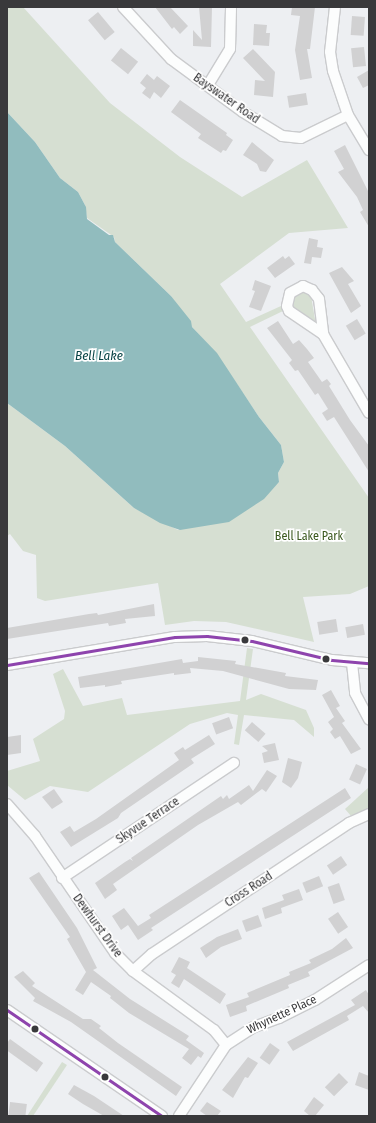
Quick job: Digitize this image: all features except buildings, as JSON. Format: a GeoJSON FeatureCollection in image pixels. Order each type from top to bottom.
{"type":"FeatureCollection","features":[{"type":"Feature","properties":{"kind":"street","name":"Bayswater Road"},"geometry":{"type":"LineString","coordinates":[[123,7],[160,49],[243,112],[282,136],[292,138],[309,136],[348,115]]}},
{"type":"Feature","properties":{"kind":"street"},"geometry":{"type":"LineString","coordinates":[[208,85],[230,49],[231,7]]}},
{"type":"Feature","properties":{"kind":"street"},"geometry":{"type":"LineString","coordinates":[[335,7],[330,52],[332,71],[348,115],[369,150]]}},
{"type":"Feature","properties":{"kind":"street"},"geometry":{"type":"LineString","coordinates":[[323,334],[289,311],[288,299],[294,289],[307,286],[316,293],[323,334],[369,413]]}},
{"type":"Feature","properties":{"kind":"street"},"geometry":{"type":"LineString","coordinates":[[7,665],[175,637],[207,636],[252,641],[352,663],[369,663]]}},
{"type":"Feature","properties":{"kind":"street"},"geometry":{"type":"LineString","coordinates":[[352,663],[355,693],[369,719]]}},
{"type":"Feature","properties":{"kind":"street","name":"Skyvue Terrace"},"geometry":{"type":"LineString","coordinates":[[62,878],[234,763]]}},
{"type":"Feature","properties":{"kind":"street","name":"Dewhurst Drive"},"geometry":{"type":"LineString","coordinates":[[7,804],[36,836],[62,878],[106,941],[133,970],[214,1030],[226,1045]]}},
{"type":"Feature","properties":{"kind":"street","name":"Cross Road"},"geometry":{"type":"LineString","coordinates":[[133,970],[152,954],[349,823],[369,814]]}},
{"type":"Feature","properties":{"kind":"street","name":"Whynette Place"},"geometry":{"type":"LineString","coordinates":[[179,1116],[226,1045],[254,1027],[279,1018],[315,1000],[369,965]]}},
{"type":"Feature","properties":{"kind":"street"},"geometry":{"type":"LineString","coordinates":[[7,1010],[162,1116]]}},
{"type":"Feature","properties":{"kind":"green space","name":"Bell Lake Park"},"geometry":{"type":"Polygon","coordinates":[[[7,7],[23,7],[110,103],[180,157],[242,197],[307,160],[348,228],[289,233],[220,284],[246,322],[281,306],[283,311],[250,327],[369,498],[369,586],[350,594],[303,597],[314,642],[226,622],[194,621],[165,625],[158,583],[45,601],[37,598],[36,555],[23,551],[10,534],[7,536],[7,403],[65,446],[134,508],[178,530],[247,509],[279,482],[278,473],[284,462],[281,445],[259,417],[216,353],[192,327],[171,296],[115,242],[114,237],[87,218],[85,205],[78,192],[60,178],[35,142],[7,112],[7,7]]]}},
{"type":"Feature","properties":{"kind":"green space"},"geometry":{"type":"Polygon","coordinates":[[[304,291],[311,296],[316,325],[294,307],[292,297],[304,291]]]}},
{"type":"Feature","properties":{"kind":"green space"},"geometry":{"type":"Polygon","coordinates":[[[247,648],[253,649],[246,700],[261,694],[306,710],[314,728],[314,737],[294,720],[244,715],[239,745],[234,744],[238,715],[227,713],[190,724],[88,792],[50,786],[25,800],[7,785],[7,771],[40,761],[33,739],[64,719],[65,711],[53,674],[63,669],[83,706],[122,698],[127,715],[240,701],[247,648]]]}},
{"type":"Feature","properties":{"kind":"green space"},"geometry":{"type":"Polygon","coordinates":[[[369,787],[369,809],[351,816],[345,809],[369,787]]]}},
{"type":"Feature","properties":{"kind":"green space"},"geometry":{"type":"Polygon","coordinates":[[[62,1062],[67,1065],[33,1116],[27,1116],[62,1062]]]}},
{"type":"Feature","properties":{"kind":"water","name":"Bell Lake"},"geometry":{"type":"Polygon","coordinates":[[[7,112],[35,142],[60,178],[78,192],[86,207],[87,219],[109,235],[113,235],[115,242],[171,296],[191,321],[192,327],[217,353],[259,417],[281,445],[284,462],[278,473],[279,482],[264,499],[229,522],[180,530],[160,523],[134,508],[65,446],[7,403],[7,112]]]}},
{"type":"Feature","properties":{"kind":"transit line"},"geometry":{"type":"LineString","coordinates":[[7,665],[175,637],[207,636],[252,641],[332,660],[369,663]]}},
{"type":"Feature","properties":{"kind":"transit line"},"geometry":{"type":"LineString","coordinates":[[7,1010],[162,1116]]}}]}
